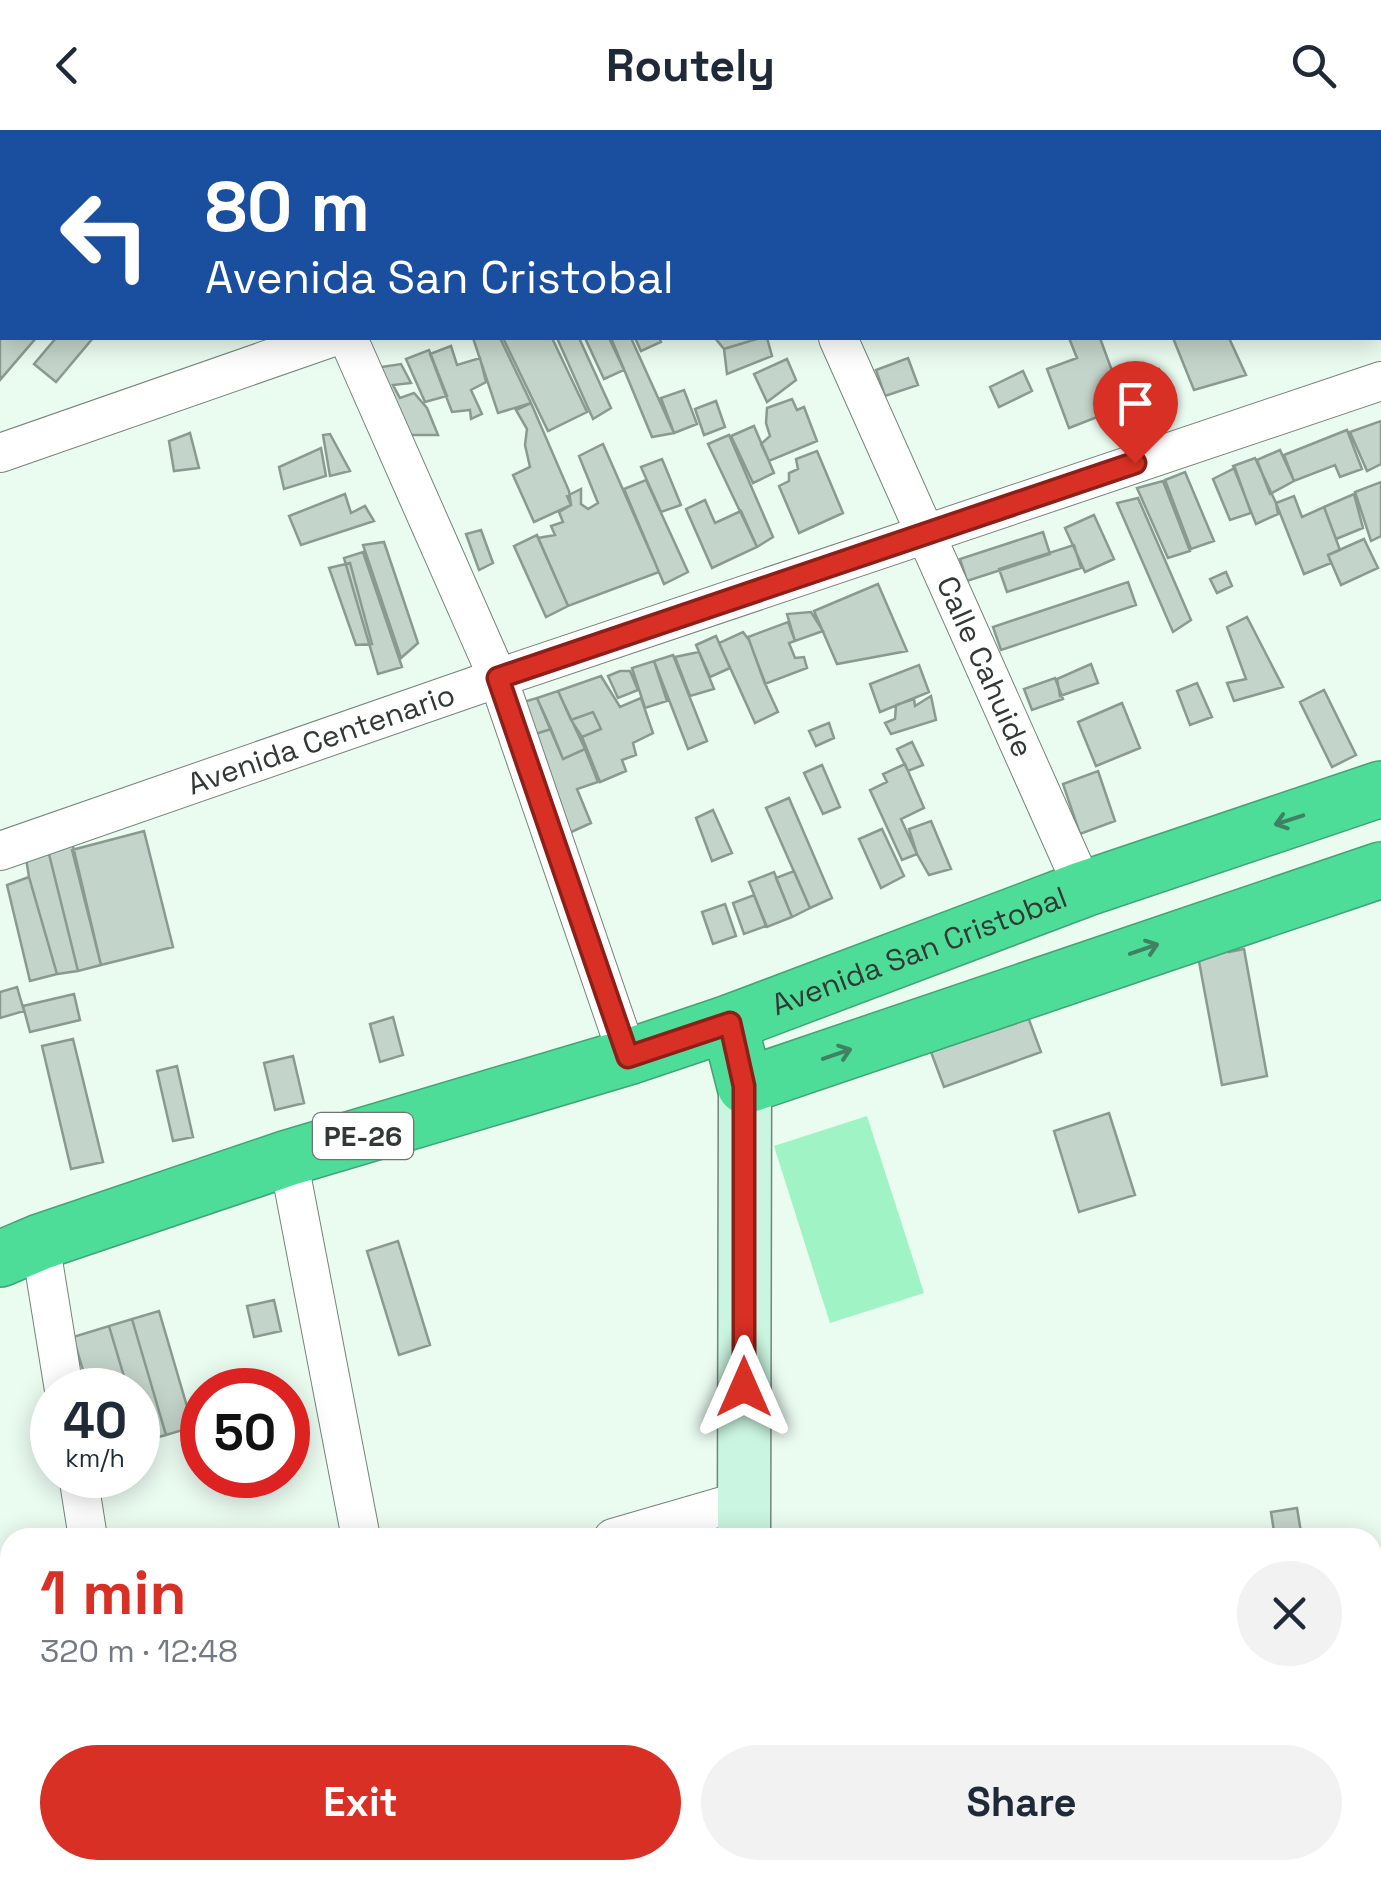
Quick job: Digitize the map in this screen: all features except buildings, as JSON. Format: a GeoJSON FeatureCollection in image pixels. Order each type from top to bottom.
{"type":"FeatureCollection","features":[{"type":"Feature","properties":{"kind":"highway","name":"Avenida San Cristobal"},"geometry":{"type":"LineString","coordinates":[[20,1251],[288,1158],[730,1023],[1084,889],[1381,789]]}},
{"type":"Feature","properties":{"kind":"highway"},"geometry":{"type":"LineString","coordinates":[[1193,852],[1223,922]]}},
{"type":"Feature","properties":{"kind":"highway"},"geometry":{"type":"LineString","coordinates":[[730,1023],[744,1086],[1381,870]]}},
{"type":"Feature","properties":{"kind":"main road"},"geometry":{"type":"LineString","coordinates":[[744,1086],[744,1519]]}},
{"type":"Feature","properties":{"kind":"street"},"geometry":{"type":"LineString","coordinates":[[0,453],[324,340]]}},
{"type":"Feature","properties":{"kind":"street"},"geometry":{"type":"LineString","coordinates":[[349,340],[498,678],[628,1057]]}},
{"type":"Feature","properties":{"kind":"street","name":"Calle Cahuide"},"geometry":{"type":"LineString","coordinates":[[839,340],[1084,889]]}},
{"type":"Feature","properties":{"kind":"street","name":"Avenida Centenario"},"geometry":{"type":"LineString","coordinates":[[0,850],[1381,380]]}},
{"type":"Feature","properties":{"kind":"street"},"geometry":{"type":"LineString","coordinates":[[288,1158],[359,1528]]}},
{"type":"Feature","properties":{"kind":"street"},"geometry":{"type":"LineString","coordinates":[[20,1251],[57,1368]]}},
{"type":"Feature","properties":{"kind":"street"},"geometry":{"type":"LineString","coordinates":[[82,1498],[86,1528]]}},
{"type":"Feature","properties":{"kind":"street"},"geometry":{"type":"LineString","coordinates":[[682,1528],[744,1519]]}},
{"type":"Feature","properties":{"kind":"green space"},"geometry":{"type":"Polygon","coordinates":[[[867,1116],[924,1293],[830,1323],[774,1146],[867,1116]]]}},
{"type":"Feature","properties":{"kind":"route"},"geometry":{"type":"LineString","coordinates":[[744,1387],[744,1086],[730,1023],[628,1057],[498,678],[1135,463]]}}]}
